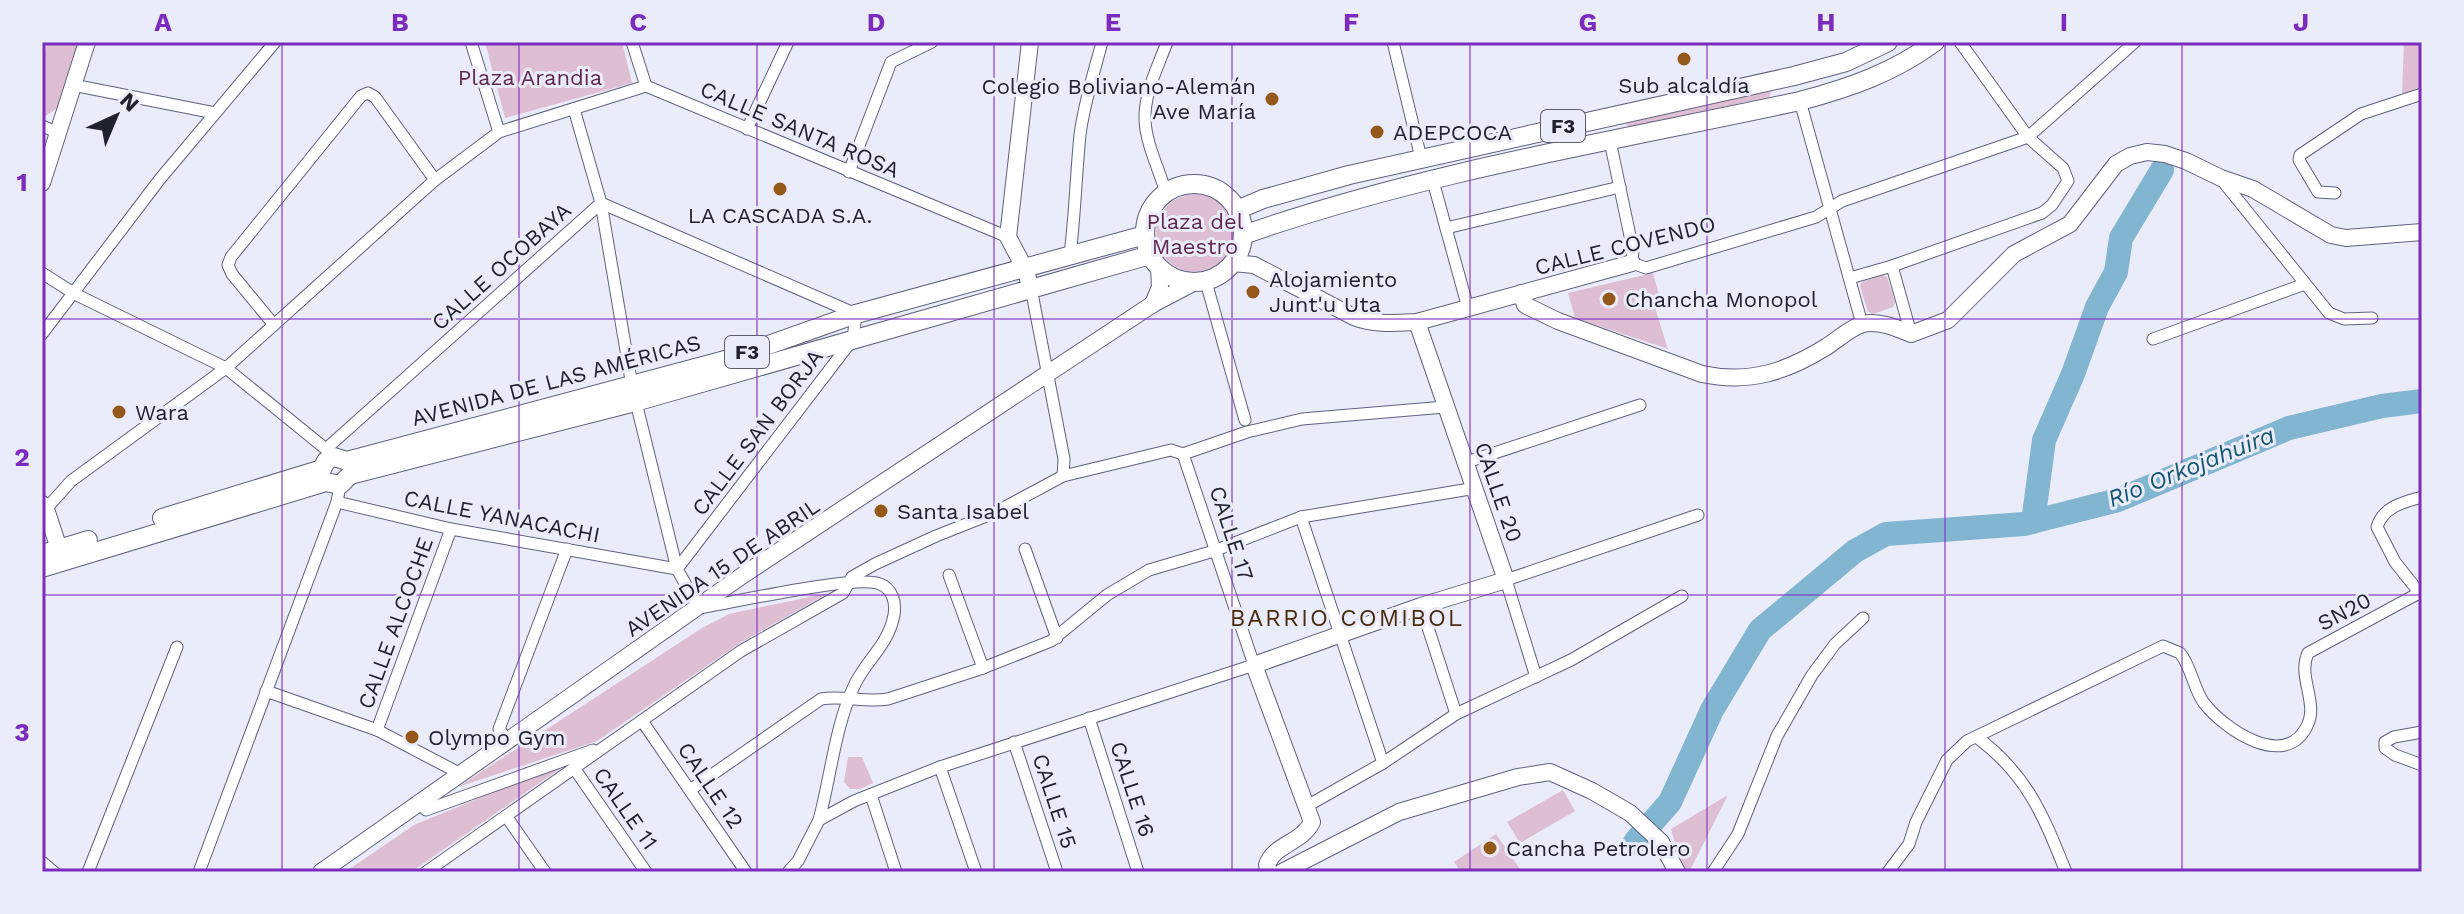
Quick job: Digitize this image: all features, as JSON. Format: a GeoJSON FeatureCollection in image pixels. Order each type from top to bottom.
{"type":"FeatureCollection","features":[{"type":"Feature","properties":{"kind":"main road"},"geometry":{"type":"LineString","coordinates":[[42,183],[87,42]]}},
{"type":"Feature","properties":{"kind":"main road"},"geometry":{"type":"LineString","coordinates":[[1030,42],[1008,237],[1031,288]]}},
{"type":"Feature","properties":{"kind":"main road","name":"F3"},"geometry":{"type":"LineString","coordinates":[[1237,210],[1263,199],[1421,158],[1794,76],[1846,62],[1888,42]]}},
{"type":"Feature","properties":{"kind":"main road","name":"F3"},"geometry":{"type":"LineString","coordinates":[[1243,235],[1335,207],[1500,164],[1849,88],[1886,73],[1935,42]]}},
{"type":"Feature","properties":{"kind":"main road"},"geometry":{"type":"LineString","coordinates":[[1794,76],[1800,101]]}},
{"type":"Feature","properties":{"kind":"main road"},"geometry":{"type":"LineString","coordinates":[[1605,118],[1610,141]]}},
{"type":"Feature","properties":{"kind":"main road"},"geometry":{"type":"LineString","coordinates":[[1495,141],[1500,164]]}},
{"type":"Feature","properties":{"kind":"main road"},"geometry":{"type":"LineString","coordinates":[[1521,293],[1525,305],[1558,321],[1702,374],[1725,379],[1746,378],[1797,365],[1862,324],[1895,327],[1911,334],[1948,320],[2014,254],[2070,224],[2116,164],[2130,156],[2147,152],[2165,154],[2253,189],[2331,235],[2346,238],[2422,232]]}},
{"type":"Feature","properties":{"kind":"main road"},"geometry":{"type":"LineString","coordinates":[[1421,158],[1433,181]]}},
{"type":"Feature","properties":{"kind":"main road"},"geometry":{"type":"LineString","coordinates":[[1153,304],[1160,287],[1145,235],[1149,214],[1166,193],[1182,185],[1200,184],[1218,190],[1237,210],[1243,235],[1241,246],[1233,263],[1221,274],[1200,283],[1175,278],[1154,261]]}},
{"type":"Feature","properties":{"kind":"main road","name":"AVENIDA DE LAS AMÉRICAS"},"geometry":{"type":"LineString","coordinates":[[633,394],[856,314],[1145,235]]}},
{"type":"Feature","properties":{"kind":"main road","name":"AVENIDA DE LAS AMÉRICAS"},"geometry":{"type":"LineString","coordinates":[[42,568],[55,555],[335,472],[853,339],[1031,288],[1154,261]]}},
{"type":"Feature","properties":{"kind":"main road","name":"CALLE COVENDO"},"geometry":{"type":"LineString","coordinates":[[1233,263],[1254,265],[1369,323],[1417,322],[1632,263]]}},
{"type":"Feature","properties":{"kind":"main road","name":"AVENIDA 15 DE ABRIL"},"geometry":{"type":"LineString","coordinates":[[321,872],[743,575],[1153,304],[1200,283]]}},
{"type":"Feature","properties":{"kind":"main road","name":"CALLE 20"},"geometry":{"type":"LineString","coordinates":[[1417,322],[1506,580]]}},
{"type":"Feature","properties":{"kind":"main road"},"geometry":{"type":"LineString","coordinates":[[44,506],[55,555]]}},
{"type":"Feature","properties":{"kind":"main road"},"geometry":{"type":"LineString","coordinates":[[1254,665],[1421,606],[1506,580]]}},
{"type":"Feature","properties":{"kind":"main road","name":"CALLE 17"},"geometry":{"type":"LineString","coordinates":[[1254,665],[1307,806]]}},
{"type":"Feature","properties":{"kind":"main road"},"geometry":{"type":"LineString","coordinates":[[1282,872],[1399,812],[1550,772],[1567,778],[1636,818],[1661,842],[1677,872]]}},
{"type":"Feature","properties":{"kind":"main road"},"geometry":{"type":"LineString","coordinates":[[1269,872],[1267,865],[1273,853],[1299,840],[1310,827],[1312,822],[1307,806]]}},
{"type":"Feature","properties":{"kind":"street"},"geometry":{"type":"LineString","coordinates":[[42,334],[160,179],[275,42]]}},
{"type":"Feature","properties":{"kind":"street"},"geometry":{"type":"LineString","coordinates":[[471,42],[499,132]]}},
{"type":"Feature","properties":{"kind":"street"},"geometry":{"type":"LineString","coordinates":[[44,506],[71,481],[226,368],[435,180],[499,132],[646,86],[632,42]]}},
{"type":"Feature","properties":{"kind":"street"},"geometry":{"type":"LineString","coordinates":[[747,129],[788,42]]}},
{"type":"Feature","properties":{"kind":"street"},"geometry":{"type":"LineString","coordinates":[[849,172],[891,62],[932,42]]}},
{"type":"Feature","properties":{"kind":"street"},"geometry":{"type":"LineString","coordinates":[[1070,255],[1077,204],[1080,135],[1102,42]]}},
{"type":"Feature","properties":{"kind":"street"},"geometry":{"type":"LineString","coordinates":[[1166,193],[1145,119],[1148,91],[1167,42]]}},
{"type":"Feature","properties":{"kind":"street"},"geometry":{"type":"LineString","coordinates":[[1393,42],[1421,158]]}},
{"type":"Feature","properties":{"kind":"street"},"geometry":{"type":"LineString","coordinates":[[1846,62],[1856,42]]}},
{"type":"Feature","properties":{"kind":"street"},"geometry":{"type":"LineString","coordinates":[[1850,278],[2042,213],[2052,205],[2068,181],[2063,168],[2028,137],[1960,42]]}},
{"type":"Feature","properties":{"kind":"street","name":"CALLE COVENDO"},"geometry":{"type":"LineString","coordinates":[[1632,263],[1646,268],[1816,217],[1842,201],[2028,137],[2135,42]]}},
{"type":"Feature","properties":{"kind":"street"},"geometry":{"type":"LineString","coordinates":[[73,85],[215,113]]}},
{"type":"Feature","properties":{"kind":"street","name":"CALLE SANTA ROSA"},"geometry":{"type":"LineString","coordinates":[[646,86],[1008,237]]}},
{"type":"Feature","properties":{"kind":"street"},"geometry":{"type":"LineString","coordinates":[[274,325],[232,274],[228,265],[231,257],[361,96],[368,93],[375,97],[435,180]]}},
{"type":"Feature","properties":{"kind":"street"},"geometry":{"type":"LineString","coordinates":[[2335,193],[2318,192],[2299,160],[2300,155],[2361,114],[2422,94]]}},
{"type":"Feature","properties":{"kind":"street"},"geometry":{"type":"LineString","coordinates":[[1800,101],[1862,324]]}},
{"type":"Feature","properties":{"kind":"street"},"geometry":{"type":"LineString","coordinates":[[574,109],[601,203],[633,394],[677,569],[699,608],[847,584],[879,583],[887,588],[895,602],[894,614],[881,646],[856,682],[849,699],[819,820],[793,870]]}},
{"type":"Feature","properties":{"kind":"street"},"geometry":{"type":"LineString","coordinates":[[42,126],[59,133]]}},
{"type":"Feature","properties":{"kind":"street"},"geometry":{"type":"LineString","coordinates":[[1610,141],[1633,250],[1632,263]]}},
{"type":"Feature","properties":{"kind":"street"},"geometry":{"type":"LineString","coordinates":[[2221,178],[2329,313],[2344,319],[2372,318]]}},
{"type":"Feature","properties":{"kind":"street"},"geometry":{"type":"LineString","coordinates":[[1433,181],[1468,308]]}},
{"type":"Feature","properties":{"kind":"street"},"geometry":{"type":"LineString","coordinates":[[1446,228],[1620,187]]}},
{"type":"Feature","properties":{"kind":"street","name":"CALLE OCOBAYA"},"geometry":{"type":"LineString","coordinates":[[199,872],[266,691],[335,472],[601,203],[856,314]]}},
{"type":"Feature","properties":{"kind":"street"},"geometry":{"type":"LineString","coordinates":[[1892,266],[1911,334]]}},
{"type":"Feature","properties":{"kind":"street","name":"CALLE YANACACHI"},"geometry":{"type":"LineString","coordinates":[[42,273],[75,294],[226,368],[335,472],[451,529],[677,569]]}},
{"type":"Feature","properties":{"kind":"street"},"geometry":{"type":"LineString","coordinates":[[1200,283],[1245,420]]}},
{"type":"Feature","properties":{"kind":"street"},"geometry":{"type":"LineString","coordinates":[[2153,339],[2305,284]]}},
{"type":"Feature","properties":{"kind":"street"},"geometry":{"type":"LineString","coordinates":[[1031,288],[1064,459],[1063,476]]}},
{"type":"Feature","properties":{"kind":"street","name":"CALLE SAN BORJA"},"geometry":{"type":"LineString","coordinates":[[677,569],[853,339],[856,314]]}},
{"type":"Feature","properties":{"kind":"street"},"geometry":{"type":"LineString","coordinates":[[1467,462],[1640,405]]}},
{"type":"Feature","properties":{"kind":"street"},"geometry":{"type":"LineString","coordinates":[[426,872],[442,867],[506,816],[741,651],[843,593],[852,577],[895,554],[994,513],[1063,476],[1171,450],[1183,454],[1247,432],[1302,419],[1445,407]]}},
{"type":"Feature","properties":{"kind":"street","name":"CALLE 17"},"geometry":{"type":"LineString","coordinates":[[1183,454],[1254,665]]}},
{"type":"Feature","properties":{"kind":"street"},"geometry":{"type":"LineString","coordinates":[[690,790],[821,699],[888,699],[983,668],[1057,638],[1129,581],[1149,570],[1214,551],[1301,517],[1476,488]]}},
{"type":"Feature","properties":{"kind":"street"},"geometry":{"type":"LineString","coordinates":[[2420,594],[2395,562],[2377,527],[2379,519],[2388,510],[2422,497]]}},
{"type":"Feature","properties":{"kind":"street"},"geometry":{"type":"LineString","coordinates":[[1506,580],[1698,515]]}},
{"type":"Feature","properties":{"kind":"street"},"geometry":{"type":"LineString","coordinates":[[1301,517],[1383,763]]}},
{"type":"Feature","properties":{"kind":"street","name":"CALLE ALCOCHE"},"geometry":{"type":"LineString","coordinates":[[377,730],[451,529]]}},
{"type":"Feature","properties":{"kind":"street"},"geometry":{"type":"LineString","coordinates":[[508,741],[499,729],[567,549]]}},
{"type":"Feature","properties":{"kind":"street"},"geometry":{"type":"LineString","coordinates":[[1025,549],[1057,638]]}},
{"type":"Feature","properties":{"kind":"street"},"geometry":{"type":"LineString","coordinates":[[949,575],[983,668]]}},
{"type":"Feature","properties":{"kind":"street","name":"CALLE 20"},"geometry":{"type":"LineString","coordinates":[[1506,580],[1536,677]]}},
{"type":"Feature","properties":{"kind":"street","name":"SN20"},"geometry":{"type":"LineString","coordinates":[[1978,738],[2163,646],[2180,653],[2186,661],[2196,690],[2216,717],[2263,745],[2275,747],[2287,744],[2307,726],[2310,711],[2303,671],[2308,653],[2420,594]]}},
{"type":"Feature","properties":{"kind":"street"},"geometry":{"type":"LineString","coordinates":[[1307,806],[1383,763],[1456,714],[1571,660],[1682,596]]}},
{"type":"Feature","properties":{"kind":"street"},"geometry":{"type":"LineString","coordinates":[[1421,606],[1456,714]]}},
{"type":"Feature","properties":{"kind":"street"},"geometry":{"type":"LineString","coordinates":[[1713,872],[1738,834],[1777,736],[1812,675],[1835,644],[1863,618]]}},
{"type":"Feature","properties":{"kind":"street"},"geometry":{"type":"LineString","coordinates":[[88,872],[177,647]]}},
{"type":"Feature","properties":{"kind":"street"},"geometry":{"type":"LineString","coordinates":[[819,820],[840,807],[940,767],[1254,665]]}},
{"type":"Feature","properties":{"kind":"street"},"geometry":{"type":"LineString","coordinates":[[266,691],[377,730],[459,773]]}},
{"type":"Feature","properties":{"kind":"street","name":"CALLE 16"},"geometry":{"type":"LineString","coordinates":[[1089,718],[1138,872]]}},
{"type":"Feature","properties":{"kind":"street","name":"CALLE 12"},"geometry":{"type":"LineString","coordinates":[[642,721],[746,872]]}},
{"type":"Feature","properties":{"kind":"street"},"geometry":{"type":"LineString","coordinates":[[2422,732],[2385,742],[2385,748],[2395,755],[2422,765]]}},
{"type":"Feature","properties":{"kind":"street"},"geometry":{"type":"LineString","coordinates":[[1888,872],[1909,844],[1916,822],[1947,760],[1967,741],[1978,738],[2011,765],[2025,784],[2047,824],[2066,872]]}},
{"type":"Feature","properties":{"kind":"street","name":"CALLE 15"},"geometry":{"type":"LineString","coordinates":[[1014,742],[1057,872]]}},
{"type":"Feature","properties":{"kind":"street"},"geometry":{"type":"LineString","coordinates":[[420,803],[426,810],[609,744]]}},
{"type":"Feature","properties":{"kind":"street"},"geometry":{"type":"LineString","coordinates":[[940,767],[976,872]]}},
{"type":"Feature","properties":{"kind":"street","name":"CALLE 11"},"geometry":{"type":"LineString","coordinates":[[574,768],[646,872]]}},
{"type":"Feature","properties":{"kind":"street"},"geometry":{"type":"LineString","coordinates":[[871,795],[896,872]]}},
{"type":"Feature","properties":{"kind":"street"},"geometry":{"type":"LineString","coordinates":[[506,816],[545,872]]}},
{"type":"Feature","properties":{"kind":"street"},"geometry":{"type":"LineString","coordinates":[[42,862],[54,872]]}},
{"type":"Feature","properties":{"kind":"green space"},"geometry":{"type":"Polygon","coordinates":[[[48,42],[79,42],[57,108],[42,117],[42,60],[48,42]]]}},
{"type":"Feature","properties":{"kind":"green space","name":"Plaza Arandia"},"geometry":{"type":"Polygon","coordinates":[[[485,42],[622,42],[632,83],[505,118],[485,42]]]}},
{"type":"Feature","properties":{"kind":"green space"},"geometry":{"type":"Polygon","coordinates":[[[2404,42],[2422,42],[2422,88],[2402,95],[2404,42]]]}},
{"type":"Feature","properties":{"kind":"green space"},"geometry":{"type":"Polygon","coordinates":[[[1767,90],[1771,93],[1769,97],[1630,127],[1626,124],[1627,122],[1767,90]]]}},
{"type":"Feature","properties":{"kind":"green space","name":"Plaza del Maestro"},"geometry":{"type":"Polygon","coordinates":[[[1195,194],[1210,197],[1227,211],[1234,233],[1231,248],[1217,265],[1195,272],[1180,269],[1163,255],[1156,233],[1159,218],[1173,201],[1195,194]]]}},
{"type":"Feature","properties":{"kind":"green space"},"geometry":{"type":"Polygon","coordinates":[[[1653,273],[1661,302],[1654,305],[1668,349],[1575,318],[1568,293],[1653,273]]]}},
{"type":"Feature","properties":{"kind":"green space"},"geometry":{"type":"Polygon","coordinates":[[[1882,275],[1887,277],[1895,302],[1893,307],[1873,314],[1868,312],[1860,286],[1862,282],[1882,275]]]}},
{"type":"Feature","properties":{"kind":"green space"},"geometry":{"type":"Polygon","coordinates":[[[828,593],[740,643],[597,741],[458,787],[702,628],[729,614],[828,593]]]}},
{"type":"Feature","properties":{"kind":"green space"},"geometry":{"type":"Polygon","coordinates":[[[848,757],[862,757],[873,783],[860,789],[850,789],[844,782],[848,757]]]}},
{"type":"Feature","properties":{"kind":"green space"},"geometry":{"type":"Polygon","coordinates":[[[561,768],[411,872],[345,872],[414,825],[525,779],[561,768]]]}},
{"type":"Feature","properties":{"kind":"green space"},"geometry":{"type":"Polygon","coordinates":[[[1563,790],[1575,811],[1520,843],[1507,822],[1563,790]]]}},
{"type":"Feature","properties":{"kind":"green space"},"geometry":{"type":"Polygon","coordinates":[[[1728,795],[1689,872],[1683,872],[1671,829],[1728,795]]]}},
{"type":"Feature","properties":{"kind":"green space","name":"Cancha Petrolero"},"geometry":{"type":"Polygon","coordinates":[[[1496,834],[1522,872],[1461,872],[1454,862],[1496,834]]]}},
{"type":"Feature","properties":{"kind":"waterway"},"geometry":{"type":"LineString","coordinates":[[2033,522],[2044,440],[2073,374],[2097,307],[2116,272],[2121,238],[2162,170]]}},
{"type":"Feature","properties":{"kind":"waterway","name":"Río Orkojahuira"},"geometry":{"type":"LineString","coordinates":[[1635,842],[1670,802],[1712,710],[1760,630],[1855,551],[1886,534],[2024,524],[2118,500],[2289,428],[2382,406],[2422,401]]}},
{"type":"Feature","properties":{"kind":"place","name":"Sub alcaldía"},"geometry":{"type":"Point","coordinates":[1684,59]}},
{"type":"Feature","properties":{"kind":"place","name":"Colegio Boliviano-Alemán Ave María"},"geometry":{"type":"Point","coordinates":[1272,99]}},
{"type":"Feature","properties":{"kind":"place","name":"ADEPCOCA"},"geometry":{"type":"Point","coordinates":[1377,132]}},
{"type":"Feature","properties":{"kind":"place","name":"LA CASCADA S.A."},"geometry":{"type":"Point","coordinates":[780,189]}},
{"type":"Feature","properties":{"kind":"place","name":"Alojamiento Junt'u Uta"},"geometry":{"type":"Point","coordinates":[1253,292]}},
{"type":"Feature","properties":{"kind":"place","name":"Chancha Monopol"},"geometry":{"type":"Point","coordinates":[1609,299]}},
{"type":"Feature","properties":{"kind":"place","name":"Wara"},"geometry":{"type":"Point","coordinates":[119,412]}},
{"type":"Feature","properties":{"kind":"place","name":"Santa Isabel"},"geometry":{"type":"Point","coordinates":[881,511]}},
{"type":"Feature","properties":{"kind":"place","name":"Olympo Gym"},"geometry":{"type":"Point","coordinates":[412,737]}},
{"type":"Feature","properties":{"kind":"place","name":"Cancha Petrolero"},"geometry":{"type":"Point","coordinates":[1490,848]}},
{"type":"Feature","properties":{"kind":"district","name":"BARRIO COMIBOL"},"geometry":{"type":"Point","coordinates":[1347,618]}}]}
